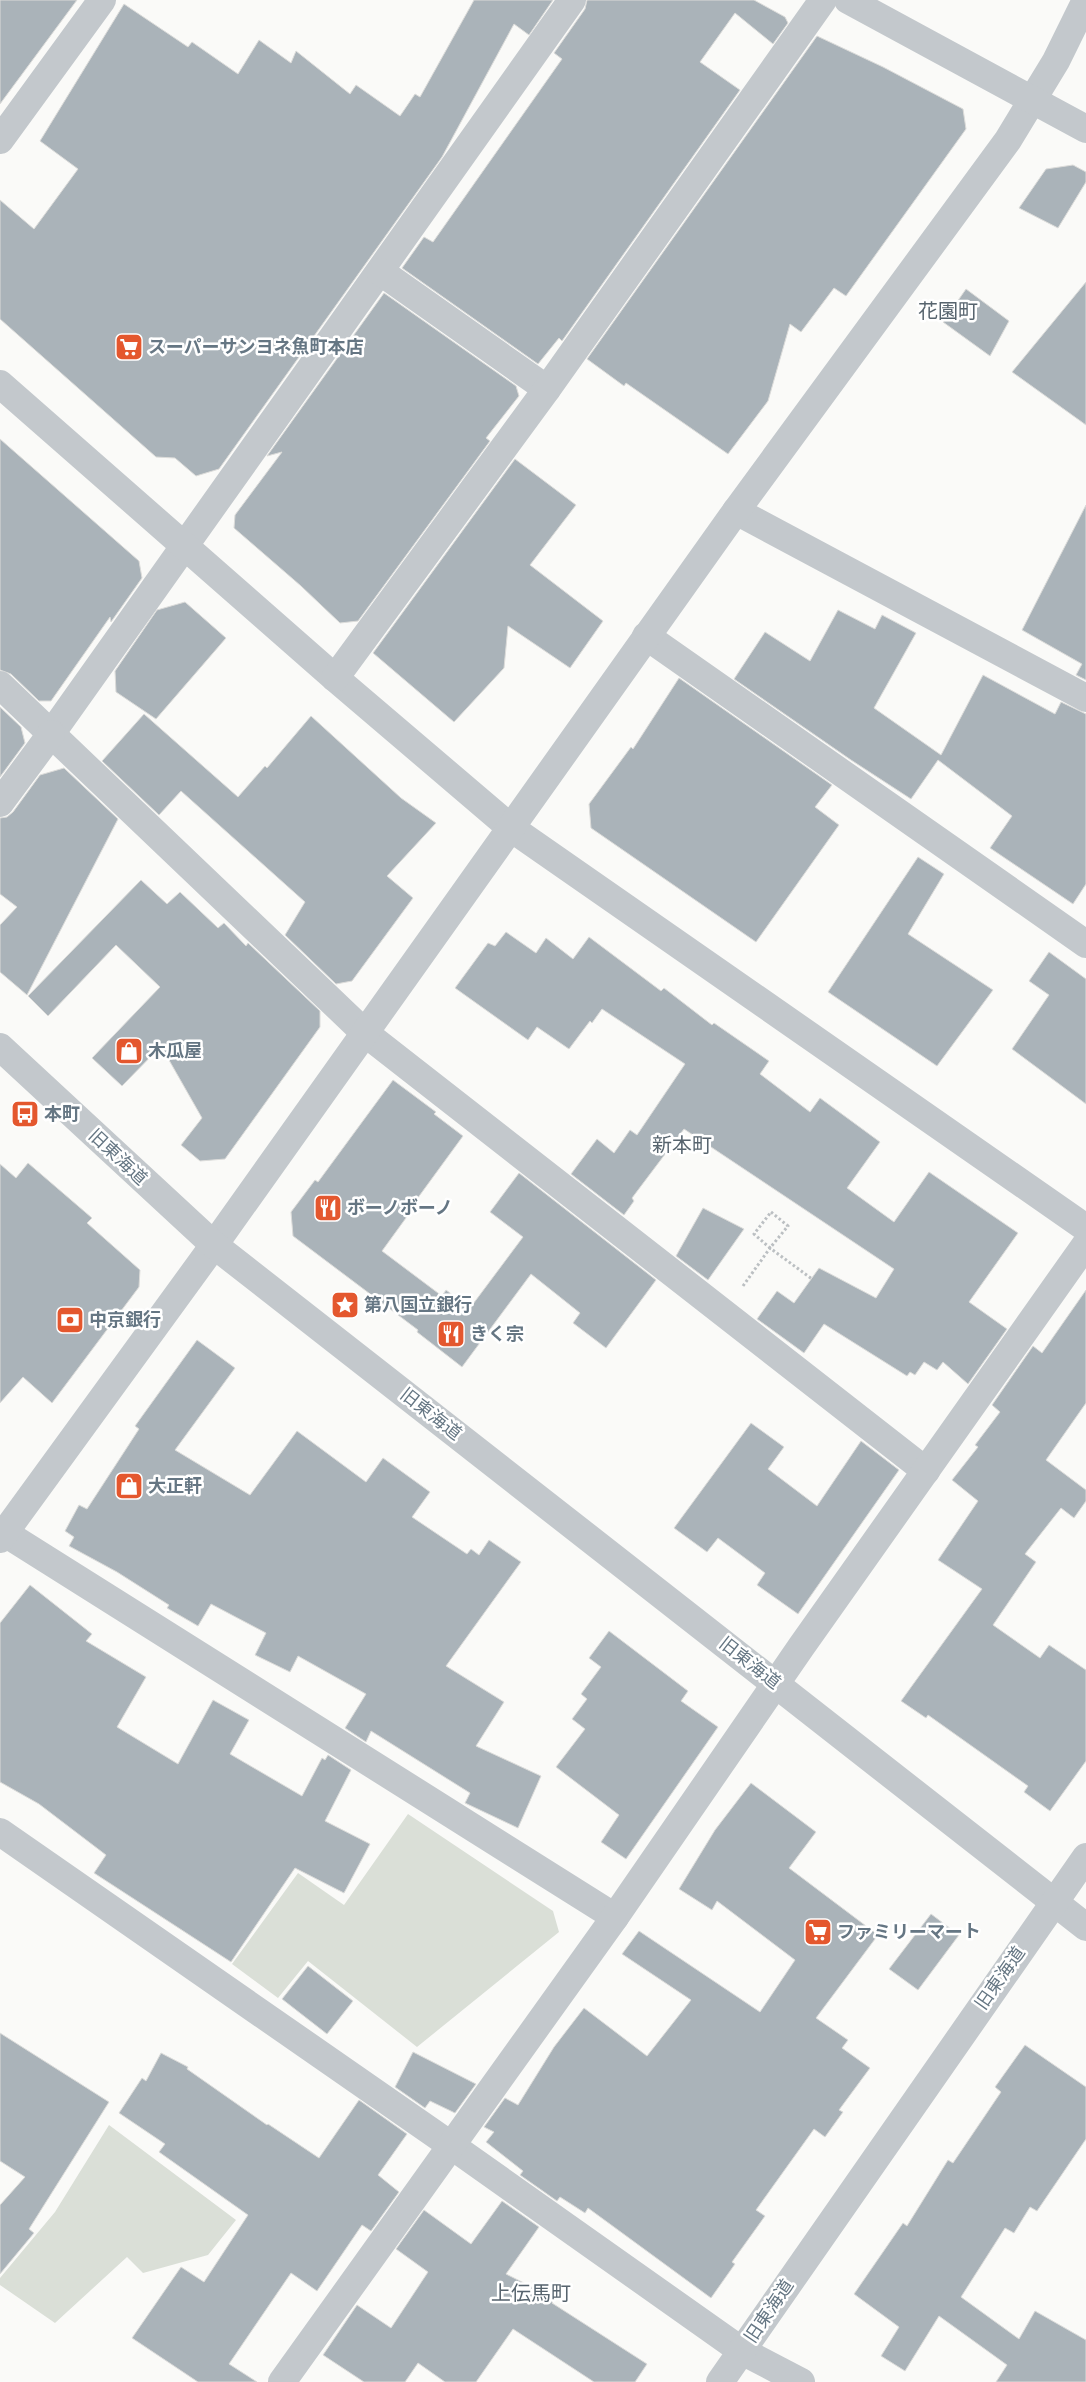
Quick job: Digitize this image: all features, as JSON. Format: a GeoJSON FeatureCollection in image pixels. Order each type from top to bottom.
{"type":"FeatureCollection","features":[{"type":"Feature","properties":{"kind":"street"},"geometry":{"type":"LineString","coordinates":[[0,140],[102,0]]}},
{"type":"Feature","properties":{"kind":"street"},"geometry":{"type":"LineString","coordinates":[[0,803],[381,272],[572,0]]}},
{"type":"Feature","properties":{"kind":"street"},"geometry":{"type":"LineString","coordinates":[[335,678],[547,389],[823,0]]}},
{"type":"Feature","properties":{"kind":"street"},"geometry":{"type":"LineString","coordinates":[[848,0],[1086,129]]}},
{"type":"Feature","properties":{"kind":"street"},"geometry":{"type":"LineString","coordinates":[[615,1917],[1,1534],[214,1245],[646,636],[1008,140],[1034,100],[1086,0]]}},
{"type":"Feature","properties":{"kind":"street"},"geometry":{"type":"LineString","coordinates":[[381,272],[547,389]]}},
{"type":"Feature","properties":{"kind":"street"},"geometry":{"type":"LineString","coordinates":[[0,384],[335,678],[511,828],[1086,1228]]}},
{"type":"Feature","properties":{"kind":"street"},"geometry":{"type":"LineString","coordinates":[[736,511],[1086,698]]}},
{"type":"Feature","properties":{"kind":"street"},"geometry":{"type":"LineString","coordinates":[[646,636],[1086,944]]}},
{"type":"Feature","properties":{"kind":"street"},"geometry":{"type":"LineString","coordinates":[[0,685],[365,1033],[926,1471]]}},
{"type":"Feature","properties":{"kind":"street","name":"旧東海道"},"geometry":{"type":"LineString","coordinates":[[0,1047],[214,1245],[1054,1902],[720,2382]]}},
{"type":"Feature","properties":{"kind":"street"},"geometry":{"type":"LineString","coordinates":[[282,2382],[615,1917],[776,1683],[1086,1244]]}},
{"type":"Feature","properties":{"kind":"street"},"geometry":{"type":"LineString","coordinates":[[0,1832],[452,2146],[742,2352],[801,2382]]}},
{"type":"Feature","properties":{"kind":"street"},"geometry":{"type":"LineString","coordinates":[[1086,1857],[1054,1902],[1086,1927]]}},
{"type":"Feature","properties":{"kind":"path"},"geometry":{"type":"LineString","coordinates":[[723,1313],[770,1248],[788,1226],[771,1212],[754,1234],[770,1248],[812,1279]]}},
{"type":"Feature","properties":{"kind":"shaded area"},"geometry":{"type":"Polygon","coordinates":[[[408,1814],[553,1911],[559,1932],[417,2047],[308,1961],[278,1998],[232,1964],[298,1873],[344,1905],[408,1814]]]}},
{"type":"Feature","properties":{"kind":"shaded area"},"geometry":{"type":"Polygon","coordinates":[[[109,2125],[236,2220],[208,2255],[143,2273],[127,2257],[55,2323],[0,2285],[0,2278],[55,2212],[109,2125]]]}},
{"type":"Feature","properties":{"kind":"building"},"geometry":{"type":"Polygon","coordinates":[[[0,0],[77,0],[0,104],[0,0]]]}},
{"type":"Feature","properties":{"kind":"building"},"geometry":{"type":"Polygon","coordinates":[[[474,0],[553,0],[529,35],[514,24],[442,157],[219,469],[196,476],[175,458],[156,457],[0,319],[0,200],[34,229],[78,169],[40,141],[124,4],[188,47],[192,42],[238,74],[259,40],[291,63],[296,51],[350,94],[356,85],[400,116],[415,94],[420,97],[474,0]]]}},
{"type":"Feature","properties":{"kind":"building"},"geometry":{"type":"Polygon","coordinates":[[[587,0],[754,0],[785,17],[788,23],[773,44],[735,13],[700,62],[740,90],[562,341],[559,338],[538,364],[402,268],[424,237],[433,242],[562,59],[554,53],[585,9],[587,0]]]}},
{"type":"Feature","properties":{"kind":"building"},"geometry":{"type":"Polygon","coordinates":[[[817,36],[883,67],[963,109],[966,129],[846,296],[834,288],[801,332],[790,324],[768,401],[728,454],[626,383],[624,386],[587,359],[817,36]]]}},
{"type":"Feature","properties":{"kind":"building"},"geometry":{"type":"Polygon","coordinates":[[[1073,165],[1086,172],[1086,182],[1058,228],[1019,208],[1046,169],[1073,165]]]}},
{"type":"Feature","properties":{"kind":"building"},"geometry":{"type":"Polygon","coordinates":[[[1086,282],[1086,425],[1012,372],[1086,282]]]}},
{"type":"Feature","properties":{"kind":"building"},"geometry":{"type":"Polygon","coordinates":[[[966,289],[1009,321],[990,356],[943,322],[966,289]]]}},
{"type":"Feature","properties":{"kind":"building"},"geometry":{"type":"Polygon","coordinates":[[[384,293],[516,386],[519,396],[486,438],[490,441],[358,621],[340,623],[301,586],[234,528],[235,515],[282,452],[267,456],[384,293]]]}},
{"type":"Feature","properties":{"kind":"building"},"geometry":{"type":"Polygon","coordinates":[[[0,439],[139,561],[142,578],[111,622],[110,617],[51,701],[39,701],[11,674],[0,670],[0,439]]]}},
{"type":"Feature","properties":{"kind":"building"},"geometry":{"type":"Polygon","coordinates":[[[515,459],[576,505],[530,565],[603,621],[570,668],[508,626],[504,668],[454,722],[373,653],[515,459]]]}},
{"type":"Feature","properties":{"kind":"building"},"geometry":{"type":"Polygon","coordinates":[[[1086,505],[1086,680],[1076,675],[1082,664],[1022,630],[1086,505]]]}},
{"type":"Feature","properties":{"kind":"building"},"geometry":{"type":"Polygon","coordinates":[[[185,602],[226,638],[156,719],[116,692],[115,671],[157,610],[185,602]]]}},
{"type":"Feature","properties":{"kind":"building"},"geometry":{"type":"Polygon","coordinates":[[[838,610],[875,629],[882,615],[916,633],[874,708],[941,755],[983,675],[1055,714],[1061,702],[1086,714],[1086,884],[1073,904],[990,848],[1012,816],[938,760],[911,799],[734,679],[765,632],[810,661],[838,610]]]}},
{"type":"Feature","properties":{"kind":"building"},"geometry":{"type":"Polygon","coordinates":[[[679,678],[832,785],[815,807],[839,825],[756,942],[591,828],[589,804],[631,747],[633,749],[679,678]]]}},
{"type":"Feature","properties":{"kind":"building"},"geometry":{"type":"Polygon","coordinates":[[[0,707],[21,727],[25,743],[0,777],[0,707]]]}},
{"type":"Feature","properties":{"kind":"building"},"geometry":{"type":"Polygon","coordinates":[[[144,714],[238,797],[265,766],[267,768],[311,716],[401,798],[436,823],[387,876],[413,898],[352,981],[336,984],[285,935],[305,902],[181,791],[159,815],[102,761],[144,714]]]}},
{"type":"Feature","properties":{"kind":"building"},"geometry":{"type":"Polygon","coordinates":[[[64,768],[118,819],[27,995],[0,972],[0,925],[17,907],[0,894],[0,818],[7,817],[13,812],[40,775],[64,768]]]}},
{"type":"Feature","properties":{"kind":"building"},"geometry":{"type":"Polygon","coordinates":[[[918,857],[944,874],[908,934],[993,990],[937,1066],[828,992],[918,857]]]}},
{"type":"Feature","properties":{"kind":"building"},"geometry":{"type":"Polygon","coordinates":[[[141,880],[167,904],[180,892],[218,928],[224,923],[246,946],[248,943],[320,1011],[320,1027],[225,1159],[200,1161],[181,1145],[202,1118],[161,1046],[122,1086],[92,1058],[160,987],[116,945],[48,1016],[28,996],[141,880]]]}},
{"type":"Feature","properties":{"kind":"building"},"geometry":{"type":"Polygon","coordinates":[[[506,932],[536,953],[546,938],[573,959],[589,937],[661,991],[664,988],[712,1025],[714,1023],[769,1061],[760,1074],[810,1112],[820,1098],[880,1142],[847,1188],[894,1222],[929,1172],[1018,1233],[969,1302],[1007,1329],[968,1384],[943,1362],[937,1370],[924,1362],[915,1375],[910,1372],[907,1376],[824,1324],[804,1353],[757,1319],[777,1291],[794,1303],[819,1268],[876,1298],[894,1269],[684,1129],[632,1198],[634,1201],[624,1215],[571,1174],[597,1139],[614,1153],[630,1130],[637,1135],[685,1064],[602,1009],[592,1023],[590,1021],[569,1049],[537,1027],[528,1040],[455,988],[488,943],[495,946],[506,932]]]}},
{"type":"Feature","properties":{"kind":"building"},"geometry":{"type":"Polygon","coordinates":[[[1049,952],[1086,979],[1086,1104],[1012,1049],[1049,995],[1029,981],[1049,952]]]}},
{"type":"Feature","properties":{"kind":"building"},"geometry":{"type":"Polygon","coordinates":[[[393,1080],[436,1112],[434,1114],[463,1136],[382,1251],[442,1296],[446,1290],[470,1308],[523,1237],[490,1212],[519,1173],[656,1280],[606,1348],[573,1323],[580,1313],[531,1274],[462,1367],[417,1332],[418,1330],[293,1236],[291,1212],[315,1180],[318,1182],[393,1080]]]}},
{"type":"Feature","properties":{"kind":"building"},"geometry":{"type":"Polygon","coordinates":[[[28,1163],[92,1218],[87,1223],[140,1270],[139,1287],[52,1403],[23,1377],[0,1403],[0,1164],[16,1178],[28,1163]]]}},
{"type":"Feature","properties":{"kind":"building"},"geometry":{"type":"Polygon","coordinates":[[[703,1208],[744,1229],[708,1280],[676,1256],[703,1208]]]}},
{"type":"Feature","properties":{"kind":"building"},"geometry":{"type":"Polygon","coordinates":[[[1086,1290],[1086,1403],[1046,1460],[1086,1490],[1086,1501],[1074,1518],[1061,1508],[1025,1554],[1036,1562],[993,1625],[1040,1658],[1049,1645],[1086,1670],[1086,1761],[1050,1811],[1024,1792],[1028,1786],[928,1715],[926,1718],[901,1701],[982,1589],[938,1560],[978,1501],[952,1480],[978,1447],[975,1445],[1000,1412],[992,1405],[1033,1346],[1042,1353],[1086,1290]]]}},
{"type":"Feature","properties":{"kind":"building"},"geometry":{"type":"Polygon","coordinates":[[[197,1340],[235,1368],[175,1450],[250,1495],[297,1431],[366,1482],[383,1458],[430,1492],[412,1517],[467,1554],[471,1549],[479,1555],[489,1540],[521,1562],[446,1666],[504,1702],[476,1746],[541,1776],[518,1828],[465,1803],[470,1793],[371,1731],[366,1742],[345,1728],[366,1694],[298,1656],[290,1672],[255,1655],[266,1633],[211,1604],[198,1626],[167,1608],[169,1605],[117,1572],[69,1546],[74,1537],[65,1531],[79,1505],[87,1509],[139,1429],[135,1426],[197,1340]]]}},
{"type":"Feature","properties":{"kind":"building"},"geometry":{"type":"Polygon","coordinates":[[[751,1423],[784,1447],[768,1469],[817,1506],[861,1441],[899,1470],[798,1614],[757,1585],[765,1573],[718,1538],[707,1552],[674,1528],[751,1423]]]}},
{"type":"Feature","properties":{"kind":"building"},"geometry":{"type":"Polygon","coordinates":[[[30,1585],[92,1634],[86,1641],[146,1677],[117,1727],[178,1764],[213,1700],[249,1720],[230,1754],[302,1796],[322,1758],[325,1760],[328,1755],[351,1770],[325,1821],[370,1844],[344,1893],[295,1868],[231,1962],[94,1873],[106,1855],[39,1804],[0,1782],[0,1623],[30,1585]]]}},
{"type":"Feature","properties":{"kind":"building"},"geometry":{"type":"Polygon","coordinates":[[[609,1631],[688,1691],[681,1701],[718,1727],[626,1859],[601,1842],[619,1815],[556,1767],[585,1729],[572,1719],[587,1699],[581,1694],[601,1667],[589,1658],[609,1631]]]}},
{"type":"Feature","properties":{"kind":"building"},"geometry":{"type":"Polygon","coordinates":[[[751,1783],[816,1832],[789,1868],[878,1935],[816,2018],[848,2040],[842,2048],[870,2068],[839,2110],[843,2112],[825,2137],[814,2129],[756,2210],[765,2216],[732,2262],[735,2264],[711,2298],[588,2208],[585,2213],[560,2197],[557,2201],[520,2175],[523,2171],[486,2142],[494,2132],[484,2127],[505,2098],[518,2105],[554,2047],[584,2008],[647,2056],[691,2000],[622,1954],[639,1931],[760,2012],[795,1960],[717,1901],[712,1910],[679,1889],[715,1830],[751,1783]]]}},
{"type":"Feature","properties":{"kind":"building"},"geometry":{"type":"Polygon","coordinates":[[[931,1914],[959,1935],[918,1990],[889,1969],[931,1914]]]}},
{"type":"Feature","properties":{"kind":"building"},"geometry":{"type":"Polygon","coordinates":[[[308,1966],[353,2001],[327,2034],[282,1999],[308,1966]]]}},
{"type":"Feature","properties":{"kind":"building"},"geometry":{"type":"Polygon","coordinates":[[[0,2033],[109,2102],[29,2229],[34,2233],[0,2274],[0,2205],[25,2177],[0,2161],[0,2033]]]}},
{"type":"Feature","properties":{"kind":"building"},"geometry":{"type":"Polygon","coordinates":[[[1025,2045],[1086,2087],[1086,2139],[1037,2211],[1030,2207],[1014,2233],[1005,2228],[961,2297],[1019,2339],[1035,2311],[1086,2340],[1086,2382],[996,2382],[1007,2365],[939,2316],[905,2371],[881,2356],[899,2327],[854,2294],[903,2223],[907,2226],[948,2160],[953,2163],[1001,2092],[995,2087],[1025,2045]]]}},
{"type":"Feature","properties":{"kind":"building"},"geometry":{"type":"Polygon","coordinates":[[[413,2052],[476,2084],[455,2113],[430,2101],[425,2108],[395,2087],[413,2052]]]}},
{"type":"Feature","properties":{"kind":"building"},"geometry":{"type":"Polygon","coordinates":[[[161,2053],[188,2067],[187,2069],[267,2125],[319,2158],[359,2100],[407,2134],[378,2175],[399,2192],[371,2231],[362,2225],[317,2291],[291,2273],[229,2364],[257,2382],[198,2382],[132,2338],[181,2267],[204,2282],[248,2215],[159,2152],[165,2144],[119,2113],[142,2078],[146,2081],[161,2053]]]}},
{"type":"Feature","properties":{"kind":"building"},"geometry":{"type":"Polygon","coordinates":[[[502,2201],[539,2227],[506,2274],[554,2298],[552,2303],[647,2364],[635,2382],[594,2382],[513,2329],[476,2382],[445,2382],[418,2363],[405,2382],[364,2382],[323,2355],[357,2305],[391,2328],[428,2272],[396,2249],[424,2210],[471,2244],[502,2201]]]}},
{"type":"Feature","properties":{"kind":"place","name":"スーパーサンヨネ魚町本店"},"geometry":{"type":"Point","coordinates":[129,347]}},
{"type":"Feature","properties":{"kind":"place","name":"木瓜屋"},"geometry":{"type":"Point","coordinates":[129,1051]}},
{"type":"Feature","properties":{"kind":"place","name":"本町"},"geometry":{"type":"Point","coordinates":[25,1114]}},
{"type":"Feature","properties":{"kind":"place","name":"ボーノボーノ"},"geometry":{"type":"Point","coordinates":[328,1208]}},
{"type":"Feature","properties":{"kind":"place","name":"第八国立銀行"},"geometry":{"type":"Point","coordinates":[345,1305]}},
{"type":"Feature","properties":{"kind":"place","name":"中京銀行"},"geometry":{"type":"Point","coordinates":[70,1320]}},
{"type":"Feature","properties":{"kind":"place","name":"きく宗"},"geometry":{"type":"Point","coordinates":[451,1334]}},
{"type":"Feature","properties":{"kind":"place","name":"大正軒"},"geometry":{"type":"Point","coordinates":[129,1486]}},
{"type":"Feature","properties":{"kind":"place","name":"ファミリーマート"},"geometry":{"type":"Point","coordinates":[818,1932]}},
{"type":"Feature","properties":{"kind":"district","name":"花園町"},"geometry":{"type":"Point","coordinates":[948,311]}},
{"type":"Feature","properties":{"kind":"district","name":"新本町"},"geometry":{"type":"Point","coordinates":[682,1145]}},
{"type":"Feature","properties":{"kind":"district","name":"上伝馬町"},"geometry":{"type":"Point","coordinates":[531,2293]}}]}
